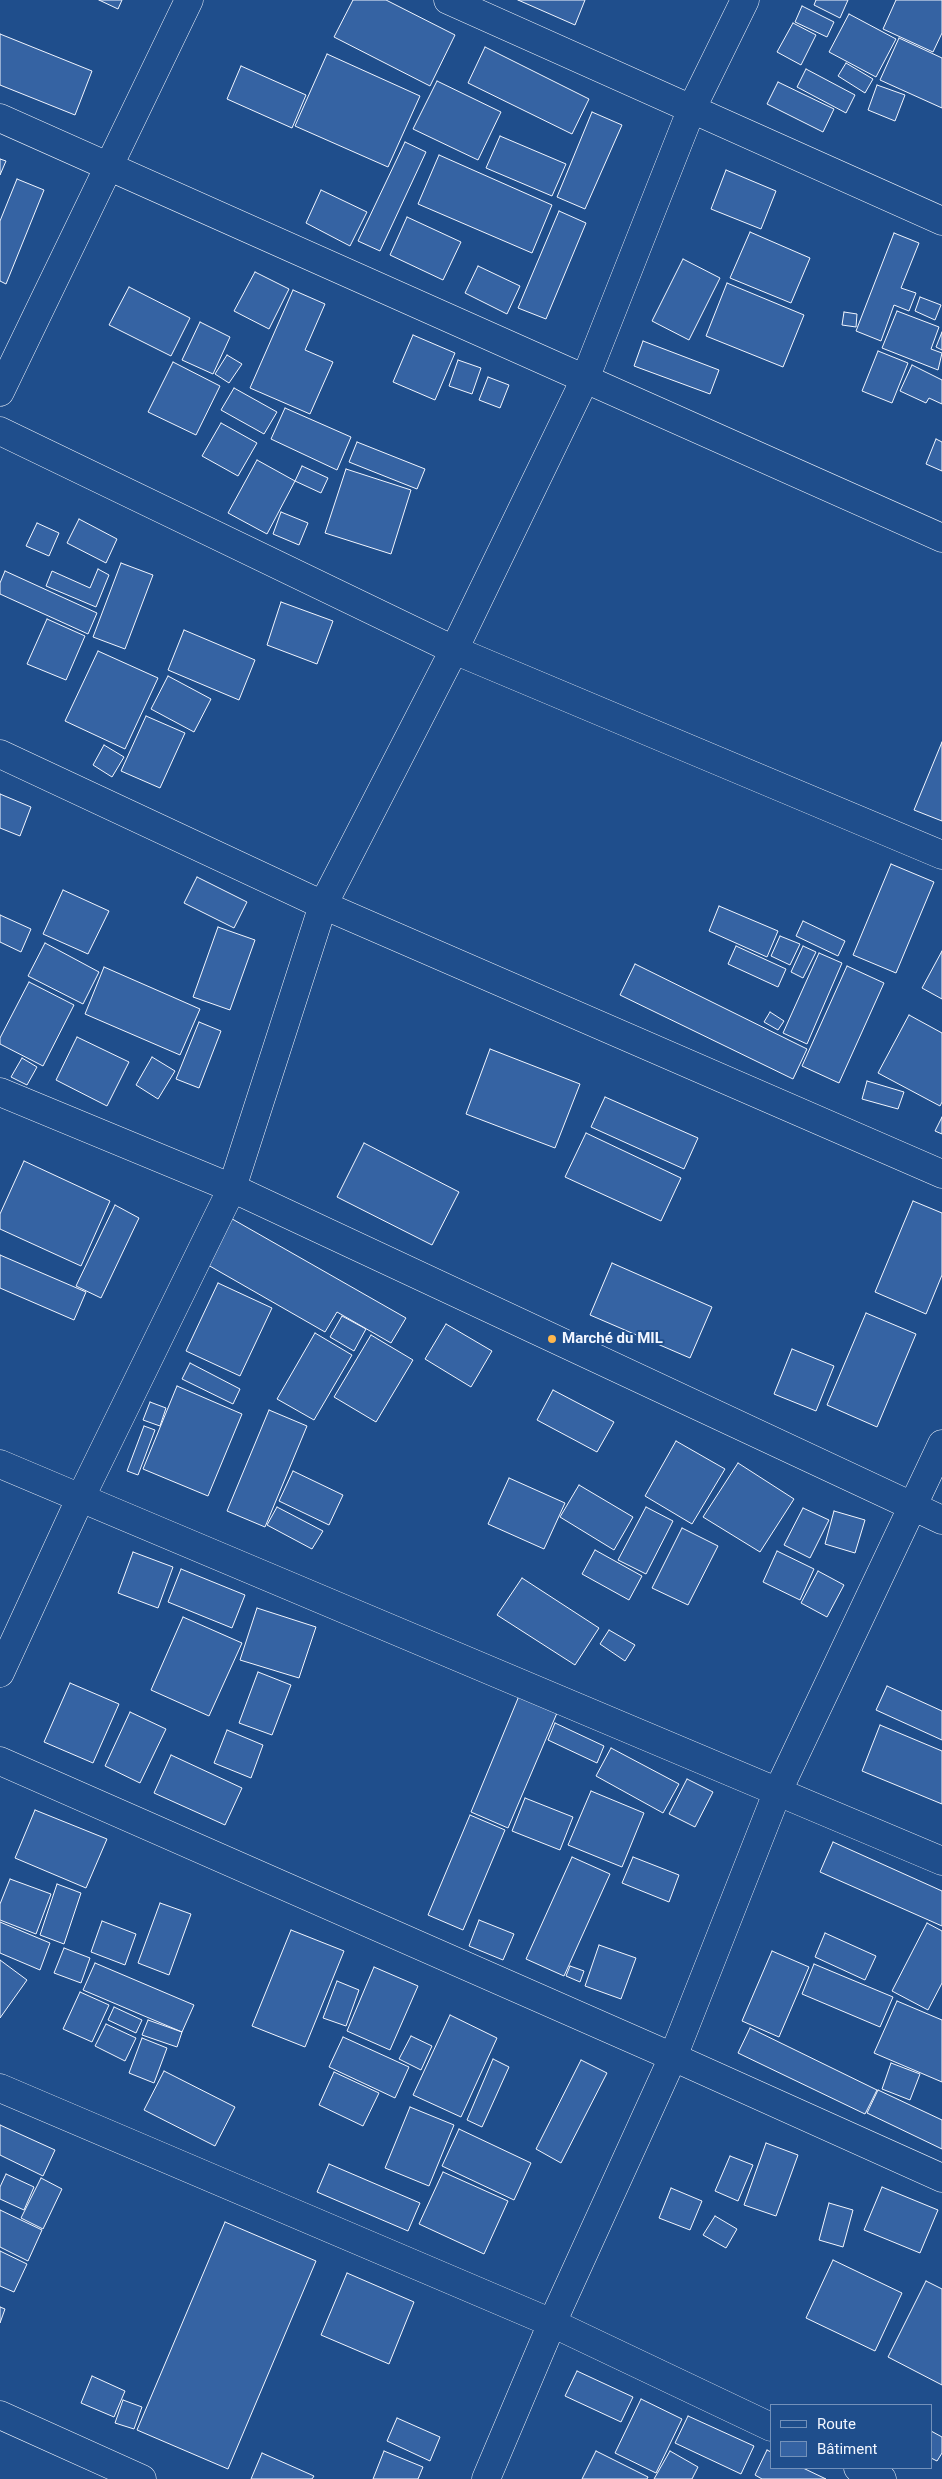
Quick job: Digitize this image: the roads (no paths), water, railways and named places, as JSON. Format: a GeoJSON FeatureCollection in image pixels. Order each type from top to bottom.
{"type":"FeatureCollection","features":[{"type":"Feature","properties":{"kind":"street"},"geometry":{"type":"LineString","coordinates":[[0,392],[189,0]]}},
{"type":"Feature","properties":{"kind":"street"},"geometry":{"type":"LineString","coordinates":[[448,0],[942,221]]}},
{"type":"Feature","properties":{"kind":"street"},"geometry":{"type":"LineString","coordinates":[[0,1673],[80,1499],[232,1188],[323,905],[454,650],[584,379],[692,108],[745,0]]}},
{"type":"Feature","properties":{"kind":"street"},"geometry":{"type":"LineString","coordinates":[[0,118],[942,538]]}},
{"type":"Feature","properties":{"kind":"street"},"geometry":{"type":"LineString","coordinates":[[0,431],[454,650],[942,855]]}},
{"type":"Feature","properties":{"kind":"street"},"geometry":{"type":"LineString","coordinates":[[0,754],[323,905],[942,1174]]}},
{"type":"Feature","properties":{"kind":"street"},"geometry":{"type":"LineString","coordinates":[[0,1092],[232,1188],[942,1520]]}},
{"type":"Feature","properties":{"kind":"street"},"geometry":{"type":"LineString","coordinates":[[486,2479],[552,2323],[673,2057],[778,1793],[942,1444]]}},
{"type":"Feature","properties":{"kind":"street"},"geometry":{"type":"LineString","coordinates":[[0,1464],[942,1861]]}},
{"type":"Feature","properties":{"kind":"street"},"geometry":{"type":"LineString","coordinates":[[0,1761],[673,2057],[942,2178]]}},
{"type":"Feature","properties":{"kind":"street"},"geometry":{"type":"LineString","coordinates":[[0,2088],[552,2323],[770,2426]]}},
{"type":"Feature","properties":{"kind":"street"},"geometry":{"type":"LineString","coordinates":[[0,2415],[142,2479]]}},
{"type":"Feature","properties":{"kind":"street"},"geometry":{"type":"LineString","coordinates":[[860,2469],[882,2479]]}},
{"type":"Feature","properties":{"kind":"place","name":"Marché du MIL"},"geometry":{"type":"Point","coordinates":[552,1339]}}]}
